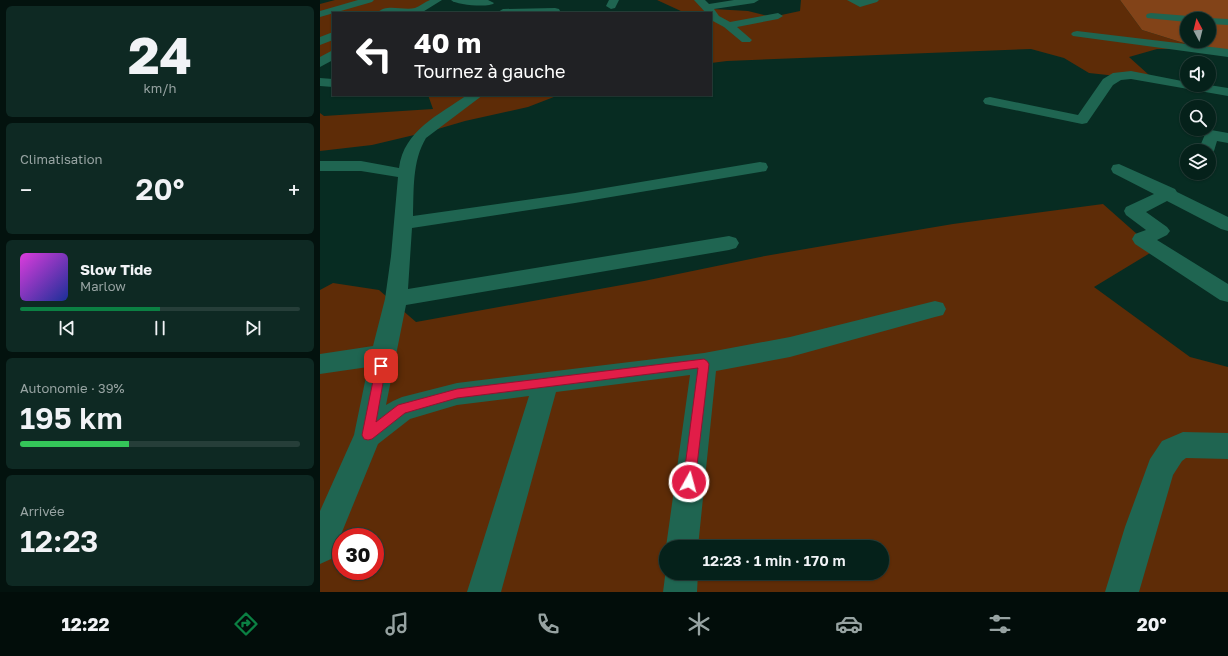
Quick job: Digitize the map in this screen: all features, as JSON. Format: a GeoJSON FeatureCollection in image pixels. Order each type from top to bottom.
{"type":"FeatureCollection","features":[{"type":"Feature","properties":{"kind":"street"},"geometry":{"type":"LineString","coordinates":[[320,14],[369,0]]}},
{"type":"Feature","properties":{"kind":"street"},"geometry":{"type":"LineString","coordinates":[[384,12],[414,12],[437,0]]}},
{"type":"Feature","properties":{"kind":"street"},"geometry":{"type":"LineString","coordinates":[[456,0],[489,3]]}},
{"type":"Feature","properties":{"kind":"street"},"geometry":{"type":"LineString","coordinates":[[707,9],[754,0]]}},
{"type":"Feature","properties":{"kind":"street"},"geometry":{"type":"LineString","coordinates":[[852,0],[860,4],[874,0]]}},
{"type":"Feature","properties":{"kind":"street"},"geometry":{"type":"LineString","coordinates":[[503,12],[553,12],[564,4]]}},
{"type":"Feature","properties":{"kind":"street"},"geometry":{"type":"LineString","coordinates":[[712,15],[728,25],[746,40]]}},
{"type":"Feature","properties":{"kind":"street"},"geometry":{"type":"LineString","coordinates":[[728,25],[778,16]]}},
{"type":"Feature","properties":{"kind":"street"},"geometry":{"type":"LineString","coordinates":[[1151,16],[1180,18]]}},
{"type":"Feature","properties":{"kind":"street"},"geometry":{"type":"LineString","coordinates":[[1216,21],[1228,22]]}},
{"type":"Feature","properties":{"kind":"street"},"geometry":{"type":"LineString","coordinates":[[1077,34],[1228,53]]}},
{"type":"Feature","properties":{"kind":"street"},"geometry":{"type":"LineString","coordinates":[[320,42],[332,36]]}},
{"type":"Feature","properties":{"kind":"street"},"geometry":{"type":"LineString","coordinates":[[1129,64],[1125,48],[1130,40]]}},
{"type":"Feature","properties":{"kind":"street"},"geometry":{"type":"LineString","coordinates":[[1129,64],[1176,84],[1228,92]]}},
{"type":"Feature","properties":{"kind":"street"},"geometry":{"type":"LineString","coordinates":[[990,101],[1082,120],[1108,82],[1118,76],[1129,64]]}},
{"type":"Feature","properties":{"kind":"street"},"geometry":{"type":"LineString","coordinates":[[320,82],[332,83]]}},
{"type":"Feature","properties":{"kind":"street"},"geometry":{"type":"LineString","coordinates":[[324,530],[368,435],[396,299],[404,223],[407,174],[413,146],[420,135],[475,96]]}},
{"type":"Feature","properties":{"kind":"street"},"geometry":{"type":"LineString","coordinates":[[1208,144],[1211,135],[1228,138]]}},
{"type":"Feature","properties":{"kind":"street"},"geometry":{"type":"LineString","coordinates":[[320,166],[361,166],[407,174]]}},
{"type":"Feature","properties":{"kind":"street"},"geometry":{"type":"LineString","coordinates":[[404,223],[538,204],[760,167]]}},
{"type":"Feature","properties":{"kind":"street"},"geometry":{"type":"LineString","coordinates":[[1119,168],[1228,225]]}},
{"type":"Feature","properties":{"kind":"street"},"geometry":{"type":"LineString","coordinates":[[1169,193],[1133,211],[1160,231],[1142,239],[1228,294]]}},
{"type":"Feature","properties":{"kind":"street"},"geometry":{"type":"LineString","coordinates":[[396,299],[729,243]]}},
{"type":"Feature","properties":{"kind":"street"},"geometry":{"type":"LineString","coordinates":[[368,435],[402,409],[457,394],[704,364],[790,347],[935,309]]}},
{"type":"Feature","properties":{"kind":"street"},"geometry":{"type":"LineString","coordinates":[[320,364],[384,354]]}},
{"type":"Feature","properties":{"kind":"street"},"geometry":{"type":"LineString","coordinates":[[683,540],[704,364]]}},
{"type":"Feature","properties":{"kind":"street"},"geometry":{"type":"LineString","coordinates":[[484,592],[546,382]]}},
{"type":"Feature","properties":{"kind":"street"},"geometry":{"type":"LineString","coordinates":[[1122,592],[1160,469],[1172,451],[1183,445],[1228,446]]}},
{"type":"Feature","properties":{"kind":"street"},"geometry":{"type":"LineString","coordinates":[[680,592],[681,580]]}},
{"type":"Feature","properties":{"kind":"shaded area"},"geometry":{"type":"Polygon","coordinates":[[[335,0],[437,0],[418,12],[332,12],[332,52],[320,60],[320,4],[335,0]]]}},
{"type":"Feature","properties":{"kind":"shaded area"},"geometry":{"type":"Polygon","coordinates":[[[657,0],[702,0],[713,9],[748,11],[772,17],[800,11],[801,0],[1120,0],[1142,30],[1180,42],[1180,48],[1203,49],[1157,49],[1129,57],[1149,75],[1126,77],[1089,73],[1064,58],[1031,49],[727,61],[712,63],[712,12],[683,12],[657,0]]]}},
{"type":"Feature","properties":{"kind":"shaded area"},"geometry":{"type":"Polygon","coordinates":[[[1120,0],[1228,0],[1228,52],[1200,48],[1216,48],[1216,12],[1180,12],[1180,42],[1142,30],[1120,0]]]}},
{"type":"Feature","properties":{"kind":"shaded area"},"geometry":{"type":"Polygon","coordinates":[[[428,96],[556,96],[528,107],[465,121],[372,145],[320,151],[320,113],[324,116],[433,109],[428,96]]]}},
{"type":"Feature","properties":{"kind":"shaded area"},"geometry":{"type":"Polygon","coordinates":[[[1103,204],[1155,250],[1094,287],[1190,357],[1228,367],[1228,592],[320,592],[320,290],[333,283],[379,290],[416,322],[644,281],[765,256],[953,224],[1103,204]]]}},
{"type":"Feature","properties":{"kind":"route"},"geometry":{"type":"LineString","coordinates":[[381,366],[368,435],[402,409],[457,394],[704,364],[689,482]]}}]}
